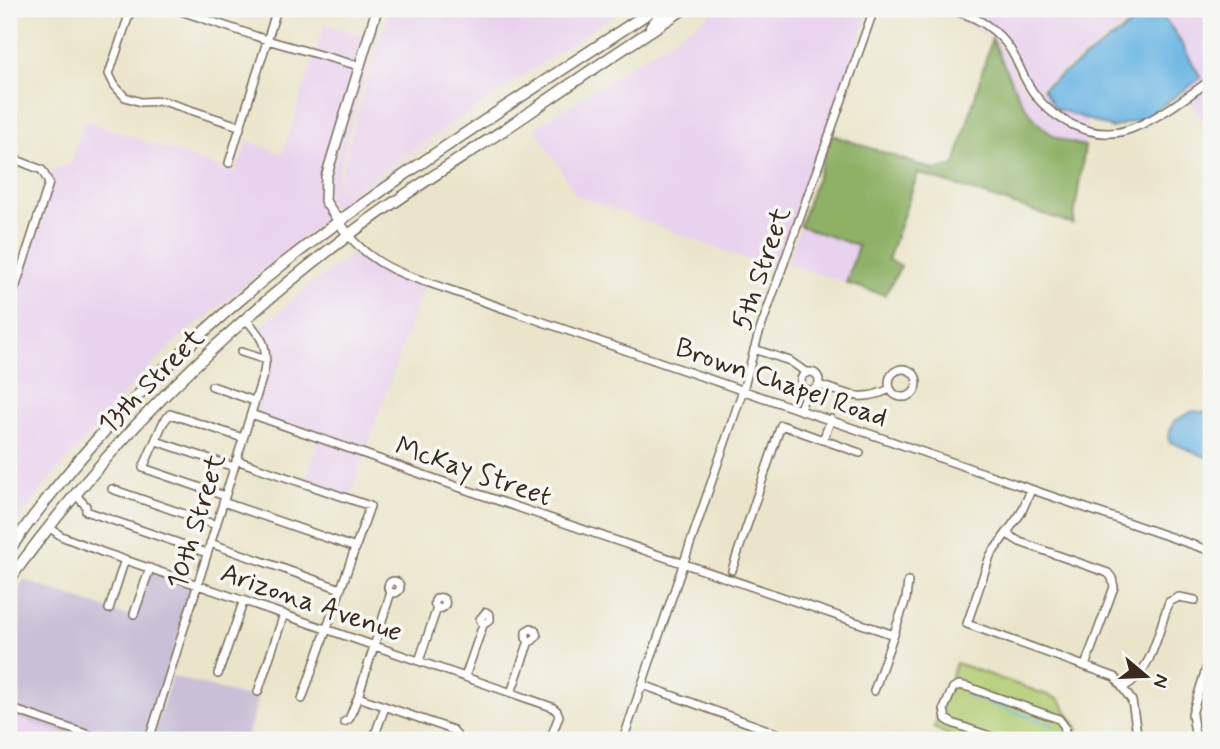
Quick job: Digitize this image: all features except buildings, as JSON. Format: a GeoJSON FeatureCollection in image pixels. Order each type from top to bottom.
{"type":"FeatureCollection","features":[{"type":"Feature","properties":{"kind":"highway","name":"13th Street"},"geometry":{"type":"LineString","coordinates":[[9,550],[61,483],[126,409],[188,348],[262,282],[338,222],[654,9]]}},
{"type":"Feature","properties":{"kind":"highway"},"geometry":{"type":"LineString","coordinates":[[644,36],[658,18],[670,9]]}},
{"type":"Feature","properties":{"kind":"highway"},"geometry":{"type":"LineString","coordinates":[[525,116],[684,9]]}},
{"type":"Feature","properties":{"kind":"highway"},"geometry":{"type":"LineString","coordinates":[[573,83],[576,69],[590,52]]}},
{"type":"Feature","properties":{"kind":"highway"},"geometry":{"type":"LineString","coordinates":[[525,116],[531,106],[560,85],[565,69]]}},
{"type":"Feature","properties":{"kind":"highway","name":"13th Street"},"geometry":{"type":"LineString","coordinates":[[9,580],[75,494],[156,402],[245,318],[348,235],[525,116]]}},
{"type":"Feature","properties":{"kind":"highway"},"geometry":{"type":"LineString","coordinates":[[49,527],[46,513],[50,503],[58,495],[61,483]]}},
{"type":"Feature","properties":{"kind":"highway"},"geometry":{"type":"LineString","coordinates":[[9,570],[37,532],[38,525],[34,517]]}},
{"type":"Feature","properties":{"kind":"main road"},"geometry":{"type":"LineString","coordinates":[[348,235],[325,201],[326,177],[377,9]]}},
{"type":"Feature","properties":{"kind":"street"},"geometry":{"type":"LineString","coordinates":[[131,9],[109,74],[125,97],[141,102],[163,101],[239,126]]}},
{"type":"Feature","properties":{"kind":"street"},"geometry":{"type":"LineString","coordinates":[[175,9],[267,40],[359,66]]}},
{"type":"Feature","properties":{"kind":"street"},"geometry":{"type":"LineString","coordinates":[[229,163],[277,9]]}},
{"type":"Feature","properties":{"kind":"street","name":"5th Street"},"geometry":{"type":"LineString","coordinates":[[623,740],[743,390],[754,349],[874,9]]}},
{"type":"Feature","properties":{"kind":"street"},"geometry":{"type":"LineString","coordinates":[[945,9],[972,15],[990,27],[1007,44],[1029,87],[1043,104],[1051,113],[1073,126],[1102,132],[1130,130],[1158,116],[1211,80]]}},
{"type":"Feature","properties":{"kind":"street"},"geometry":{"type":"LineString","coordinates":[[9,157],[33,165],[46,175],[48,190],[9,307]]}},
{"type":"Feature","properties":{"kind":"street","name":"Brown Chapel Road"},"geometry":{"type":"LineString","coordinates":[[348,235],[364,253],[387,268],[1211,551]]}},
{"type":"Feature","properties":{"kind":"street"},"geometry":{"type":"LineString","coordinates":[[241,352],[266,360],[262,338],[245,318]]}},
{"type":"Feature","properties":{"kind":"street"},"geometry":{"type":"LineString","coordinates":[[754,349],[790,361],[807,373]]}},
{"type":"Feature","properties":{"kind":"street","name":"10th Street"},"geometry":{"type":"LineString","coordinates":[[149,740],[266,360]]}},
{"type":"Feature","properties":{"kind":"street"},"geometry":{"type":"LineString","coordinates":[[807,390],[801,382],[807,373],[818,375],[819,385]]}},
{"type":"Feature","properties":{"kind":"street"},"geometry":{"type":"LineString","coordinates":[[819,385],[863,398],[890,389]]}},
{"type":"Feature","properties":{"kind":"street"},"geometry":{"type":"LineString","coordinates":[[807,390],[814,390],[819,385]]}},
{"type":"Feature","properties":{"kind":"street"},"geometry":{"type":"LineString","coordinates":[[212,386],[254,401]]}},
{"type":"Feature","properties":{"kind":"street"},"geometry":{"type":"LineString","coordinates":[[800,409],[807,390]]}},
{"type":"Feature","properties":{"kind":"street"},"geometry":{"type":"LineString","coordinates":[[243,438],[170,414],[163,423],[144,468],[356,548]]}},
{"type":"Feature","properties":{"kind":"street","name":"McKay Street"},"geometry":{"type":"LineString","coordinates":[[251,414],[894,635]]}},
{"type":"Feature","properties":{"kind":"street"},"geometry":{"type":"LineString","coordinates":[[823,440],[831,419]]}},
{"type":"Feature","properties":{"kind":"street"},"geometry":{"type":"LineString","coordinates":[[732,570],[781,425],[860,453]]}},
{"type":"Feature","properties":{"kind":"street"},"geometry":{"type":"LineString","coordinates":[[156,441],[370,506],[302,699]]}},
{"type":"Feature","properties":{"kind":"street"},"geometry":{"type":"LineString","coordinates":[[112,489],[216,525]]}},
{"type":"Feature","properties":{"kind":"street"},"geometry":{"type":"LineString","coordinates":[[1031,490],[1021,513],[990,556],[967,624],[1115,677],[1124,687],[1133,706],[1138,740]]}},
{"type":"Feature","properties":{"kind":"street"},"geometry":{"type":"LineString","coordinates":[[75,494],[86,506],[86,511],[207,553]]}},
{"type":"Feature","properties":{"kind":"street","name":"Arizona Avenue"},"geometry":{"type":"LineString","coordinates":[[49,527],[61,536],[150,568],[552,707],[559,716],[550,740]]}},
{"type":"Feature","properties":{"kind":"street"},"geometry":{"type":"LineString","coordinates":[[1007,534],[1020,542],[1108,573],[1112,578],[1114,587],[1085,666]]}},
{"type":"Feature","properties":{"kind":"street"},"geometry":{"type":"LineString","coordinates":[[210,543],[341,589]]}},
{"type":"Feature","properties":{"kind":"street"},"geometry":{"type":"LineString","coordinates":[[109,609],[125,559]]}},
{"type":"Feature","properties":{"kind":"street"},"geometry":{"type":"LineString","coordinates":[[134,614],[150,568]]}},
{"type":"Feature","properties":{"kind":"street"},"geometry":{"type":"LineString","coordinates":[[874,691],[908,592],[908,581]]}},
{"type":"Feature","properties":{"kind":"street"},"geometry":{"type":"LineString","coordinates":[[344,722],[349,719],[358,697],[391,592]]}},
{"type":"Feature","properties":{"kind":"street"},"geometry":{"type":"LineString","coordinates":[[1124,687],[1145,668],[1168,602],[1179,597],[1195,600]]}},
{"type":"Feature","properties":{"kind":"street"},"geometry":{"type":"LineString","coordinates":[[218,674],[244,600]]}},
{"type":"Feature","properties":{"kind":"street"},"geometry":{"type":"LineString","coordinates":[[419,661],[437,608]]}},
{"type":"Feature","properties":{"kind":"street"},"geometry":{"type":"LineString","coordinates":[[258,692],[284,614]]}},
{"type":"Feature","properties":{"kind":"street"},"geometry":{"type":"LineString","coordinates":[[465,677],[483,625]]}},
{"type":"Feature","properties":{"kind":"street"},"geometry":{"type":"LineString","coordinates":[[511,693],[529,642]]}},
{"type":"Feature","properties":{"kind":"street"},"geometry":{"type":"LineString","coordinates":[[1196,740],[1192,714],[1211,653]]}},
{"type":"Feature","properties":{"kind":"street"},"geometry":{"type":"LineString","coordinates":[[643,685],[787,737]]}},
{"type":"Feature","properties":{"kind":"street"},"geometry":{"type":"LineString","coordinates":[[1001,740],[946,719],[944,709],[953,688],[959,685],[968,687],[1059,719],[1066,727],[1063,740]]}},
{"type":"Feature","properties":{"kind":"street"},"geometry":{"type":"LineString","coordinates":[[358,697],[453,730],[457,740]]}},
{"type":"Feature","properties":{"kind":"street"},"geometry":{"type":"LineString","coordinates":[[373,740],[385,707]]}},
{"type":"Feature","properties":{"kind":"street"},"geometry":{"type":"LineString","coordinates":[[9,708],[104,740]]}},
{"type":"Feature","properties":{"kind":"shaded area"},"geometry":{"type":"Polygon","coordinates":[[[389,9],[623,9],[351,191],[341,187],[340,179],[389,9]]]}},
{"type":"Feature","properties":{"kind":"shaded area"},"geometry":{"type":"Polygon","coordinates":[[[718,9],[870,9],[777,271],[576,195],[535,128],[718,9]]]}},
{"type":"Feature","properties":{"kind":"shaded area"},"geometry":{"type":"Polygon","coordinates":[[[897,9],[1148,9],[1029,94],[1004,46],[978,22],[963,17],[897,9]]]}},
{"type":"Feature","properties":{"kind":"shaded area"},"geometry":{"type":"Polygon","coordinates":[[[1157,9],[1211,9],[1211,134],[1183,91],[1201,78],[1175,32],[1157,9]]]}},
{"type":"Feature","properties":{"kind":"shaded area"},"geometry":{"type":"Polygon","coordinates":[[[957,19],[977,25],[995,40],[1028,96],[1047,85],[1043,88],[1055,108],[1088,121],[1085,146],[1059,139],[1046,130],[1031,114],[1016,89],[992,38],[957,19]]]}},
{"type":"Feature","properties":{"kind":"shaded area"},"geometry":{"type":"Polygon","coordinates":[[[325,24],[365,36],[322,174],[330,215],[175,342],[142,375],[43,487],[9,534],[9,306],[51,187],[49,172],[71,163],[84,120],[235,173],[248,140],[282,154],[325,24]]]}},
{"type":"Feature","properties":{"kind":"shaded area"},"geometry":{"type":"Polygon","coordinates":[[[380,27],[349,130],[338,178],[340,189],[353,193],[488,105],[335,211],[328,200],[329,177],[373,34],[380,27]]]}},
{"type":"Feature","properties":{"kind":"shaded area"},"geometry":{"type":"Polygon","coordinates":[[[830,141],[858,246],[846,283],[787,264],[783,274],[830,141]]]}},
{"type":"Feature","properties":{"kind":"shaded area"},"geometry":{"type":"Polygon","coordinates":[[[357,250],[386,270],[424,284],[350,496],[306,480],[319,439],[253,417],[270,360],[265,337],[258,329],[357,250]]]}},
{"type":"Feature","properties":{"kind":"shaded area"},"geometry":{"type":"Polygon","coordinates":[[[152,569],[194,584],[145,740],[81,740],[9,715],[9,602],[24,580],[133,618],[152,569]]]}},
{"type":"Feature","properties":{"kind":"shaded area"},"geometry":{"type":"Polygon","coordinates":[[[172,676],[258,700],[246,740],[152,740],[172,676]]]}},
{"type":"Feature","properties":{"kind":"shaded area"},"geometry":{"type":"Polygon","coordinates":[[[9,715],[81,740],[9,740],[9,715]]]}},
{"type":"Feature","properties":{"kind":"green space"},"geometry":{"type":"Polygon","coordinates":[[[992,38],[1010,79],[1035,119],[1058,138],[1085,146],[1073,224],[918,173],[888,260],[901,266],[885,295],[846,283],[858,246],[800,226],[832,135],[935,170],[955,165],[992,38]]]}},
{"type":"Feature","properties":{"kind":"green space"},"geometry":{"type":"Polygon","coordinates":[[[956,663],[1059,699],[1077,727],[1078,740],[951,739],[934,728],[956,663]]]}},
{"type":"Feature","properties":{"kind":"water"},"geometry":{"type":"Polygon","coordinates":[[[1153,9],[1157,9],[1175,32],[1201,78],[1146,117],[1112,128],[1055,108],[1043,88],[1153,9]]]}},
{"type":"Feature","properties":{"kind":"water"},"geometry":{"type":"Polygon","coordinates":[[[1211,407],[1211,459],[1170,442],[1168,437],[1174,421],[1193,411],[1208,413],[1211,407]]]}},
{"type":"Feature","properties":{"kind":"waterway"},"geometry":{"type":"LineString","coordinates":[[965,695],[1052,725]]}}]}
